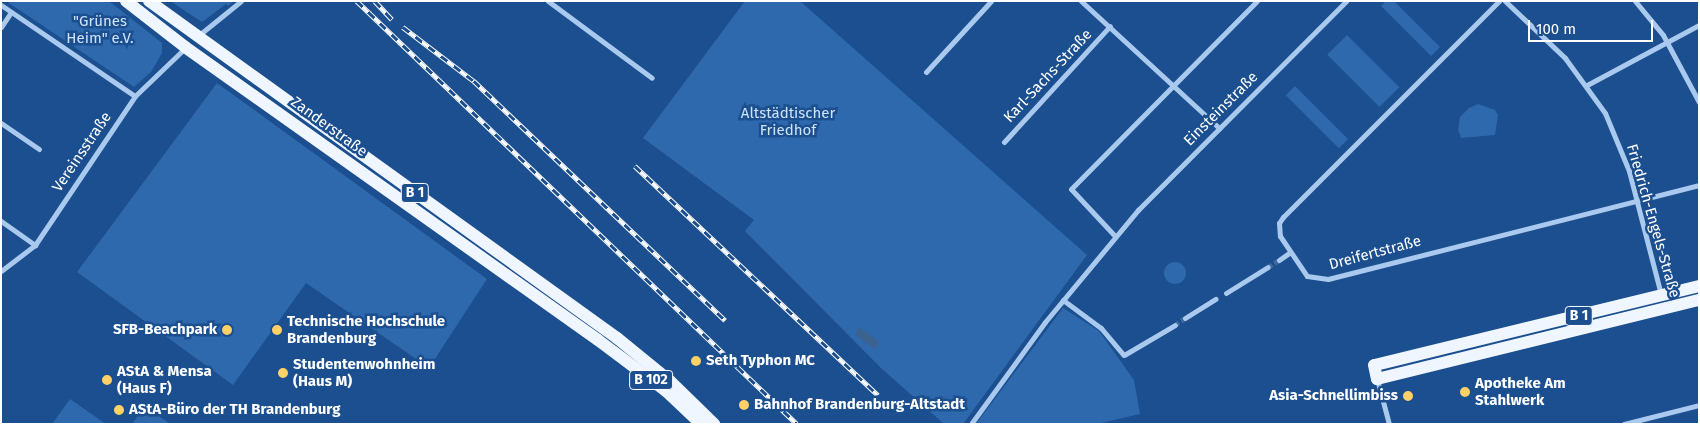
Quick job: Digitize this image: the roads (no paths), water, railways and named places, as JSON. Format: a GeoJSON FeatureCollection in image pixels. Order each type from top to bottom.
{"type":"FeatureCollection","features":[{"type":"Feature","properties":{"kind":"main road","name":"Zanderstraße"},"geometry":{"type":"LineString","coordinates":[[126,1],[185,47],[598,340],[666,391],[702,424]]}},
{"type":"Feature","properties":{"kind":"main road","name":"Zanderstraße"},"geometry":{"type":"LineString","coordinates":[[149,1],[617,338],[670,381],[714,424]]}},
{"type":"Feature","properties":{"kind":"main road"},"geometry":{"type":"LineString","coordinates":[[185,47],[197,37]]}},
{"type":"Feature","properties":{"kind":"main road"},"geometry":{"type":"LineString","coordinates":[[513,280],[522,268]]}},
{"type":"Feature","properties":{"kind":"main road","name":"B 1"},"geometry":{"type":"LineString","coordinates":[[1699,286],[1374,365],[1377,379],[1699,300]]}},
{"type":"Feature","properties":{"kind":"street"},"geometry":{"type":"LineString","coordinates":[[197,37],[241,1]]}},
{"type":"Feature","properties":{"kind":"street"},"geometry":{"type":"LineString","coordinates":[[548,1],[652,78]]}},
{"type":"Feature","properties":{"kind":"street"},"geometry":{"type":"LineString","coordinates":[[926,72],[991,1]]}},
{"type":"Feature","properties":{"kind":"street"},"geometry":{"type":"LineString","coordinates":[[1115,236],[1071,189],[1257,1]]}},
{"type":"Feature","properties":{"kind":"street","name":"Einsteinstraße"},"geometry":{"type":"LineString","coordinates":[[971,424],[1063,300],[1115,236],[1219,128],[1346,1]]}},
{"type":"Feature","properties":{"kind":"street","name":"Dreifertstraße"},"geometry":{"type":"LineString","coordinates":[[1499,1],[1283,217],[1278,228],[1289,253],[1307,276],[1328,279],[1699,185]]}},
{"type":"Feature","properties":{"kind":"street","name":"Friedrich-Engels-Straße"},"geometry":{"type":"LineString","coordinates":[[1505,1],[1565,58],[1587,85],[1613,130],[1637,200],[1665,309]]}},
{"type":"Feature","properties":{"kind":"street"},"geometry":{"type":"LineString","coordinates":[[1635,1],[1667,42],[1699,102]]}},
{"type":"Feature","properties":{"kind":"street","name":"Karl-Sachs-Straße"},"geometry":{"type":"LineString","coordinates":[[1084,2],[1219,128]]}},
{"type":"Feature","properties":{"kind":"street"},"geometry":{"type":"LineString","coordinates":[[1,6],[135,96]]}},
{"type":"Feature","properties":{"kind":"street"},"geometry":{"type":"LineString","coordinates":[[1,27],[11,12]]}},
{"type":"Feature","properties":{"kind":"street"},"geometry":{"type":"LineString","coordinates":[[1587,85],[1699,25]]}},
{"type":"Feature","properties":{"kind":"street","name":"Karl-Sachs-Straße"},"geometry":{"type":"LineString","coordinates":[[1004,142],[1110,26]]}},
{"type":"Feature","properties":{"kind":"street","name":"Vereinsstraße"},"geometry":{"type":"LineString","coordinates":[[1,271],[34,245],[135,96],[185,47]]}},
{"type":"Feature","properties":{"kind":"street"},"geometry":{"type":"LineString","coordinates":[[1,123],[39,149]]}},
{"type":"Feature","properties":{"kind":"street"},"geometry":{"type":"LineString","coordinates":[[1,221],[34,245]]}},
{"type":"Feature","properties":{"kind":"street"},"geometry":{"type":"LineString","coordinates":[[1278,260],[1289,253]]}},
{"type":"Feature","properties":{"kind":"street"},"geometry":{"type":"LineString","coordinates":[[1226,293],[1268,267]]}},
{"type":"Feature","properties":{"kind":"street"},"geometry":{"type":"LineString","coordinates":[[1185,318],[1216,299]]}},
{"type":"Feature","properties":{"kind":"street"},"geometry":{"type":"LineString","coordinates":[[1063,300],[1101,328],[1124,355],[1175,325]]}},
{"type":"Feature","properties":{"kind":"street"},"geometry":{"type":"LineString","coordinates":[[1377,379],[1389,424]]}},
{"type":"Feature","properties":{"kind":"street"},"geometry":{"type":"LineString","coordinates":[[1624,424],[1699,405]]}},
{"type":"Feature","properties":{"kind":"tunnel"},"geometry":{"type":"LineString","coordinates":[[1268,267],[1279,260]]}},
{"type":"Feature","properties":{"kind":"tunnel"},"geometry":{"type":"LineString","coordinates":[[1175,325],[1185,318]]}},
{"type":"Feature","properties":{"kind":"railway"},"geometry":{"type":"LineString","coordinates":[[357,1],[797,424]]}},
{"type":"Feature","properties":{"kind":"railway"},"geometry":{"type":"LineString","coordinates":[[375,1],[392,19]]}},
{"type":"Feature","properties":{"kind":"railway"},"geometry":{"type":"LineString","coordinates":[[403,27],[474,81],[725,320]]}},
{"type":"Feature","properties":{"kind":"railway"},"geometry":{"type":"LineString","coordinates":[[635,166],[878,395]]}},
{"type":"Feature","properties":{"kind":"place","name":"SFB-Beachpark"},"geometry":{"type":"Point","coordinates":[227,330]}},
{"type":"Feature","properties":{"kind":"place","name":"Technische Hochschule Brandenburg"},"geometry":{"type":"Point","coordinates":[277,330]}},
{"type":"Feature","properties":{"kind":"place","name":"Seth Typhon MC"},"geometry":{"type":"Point","coordinates":[696,361]}},
{"type":"Feature","properties":{"kind":"place","name":"Studentenwohnheim (Haus M)"},"geometry":{"type":"Point","coordinates":[283,373]}},
{"type":"Feature","properties":{"kind":"place","name":"AStA & Mensa (Haus F)"},"geometry":{"type":"Point","coordinates":[107,380]}},
{"type":"Feature","properties":{"kind":"place","name":"Apotheke Am Stahlwerk"},"geometry":{"type":"Point","coordinates":[1465,392]}},
{"type":"Feature","properties":{"kind":"place","name":"Asia-Schnellimbiss"},"geometry":{"type":"Point","coordinates":[1408,396]}},
{"type":"Feature","properties":{"kind":"place","name":"Bahnhof Brandenburg-Altstadt"},"geometry":{"type":"Point","coordinates":[744,405]}},
{"type":"Feature","properties":{"kind":"place","name":"AStA-Büro der TH Brandenburg"},"geometry":{"type":"Point","coordinates":[119,410]}},
{"type":"Feature","properties":{"kind":"park label","name":"\"Grünes Heim\" e.V."},"geometry":{"type":"Point","coordinates":[100,30]}},
{"type":"Feature","properties":{"kind":"park label","name":"Altstädtischer Friedhof"},"geometry":{"type":"Point","coordinates":[788,122]}}]}
